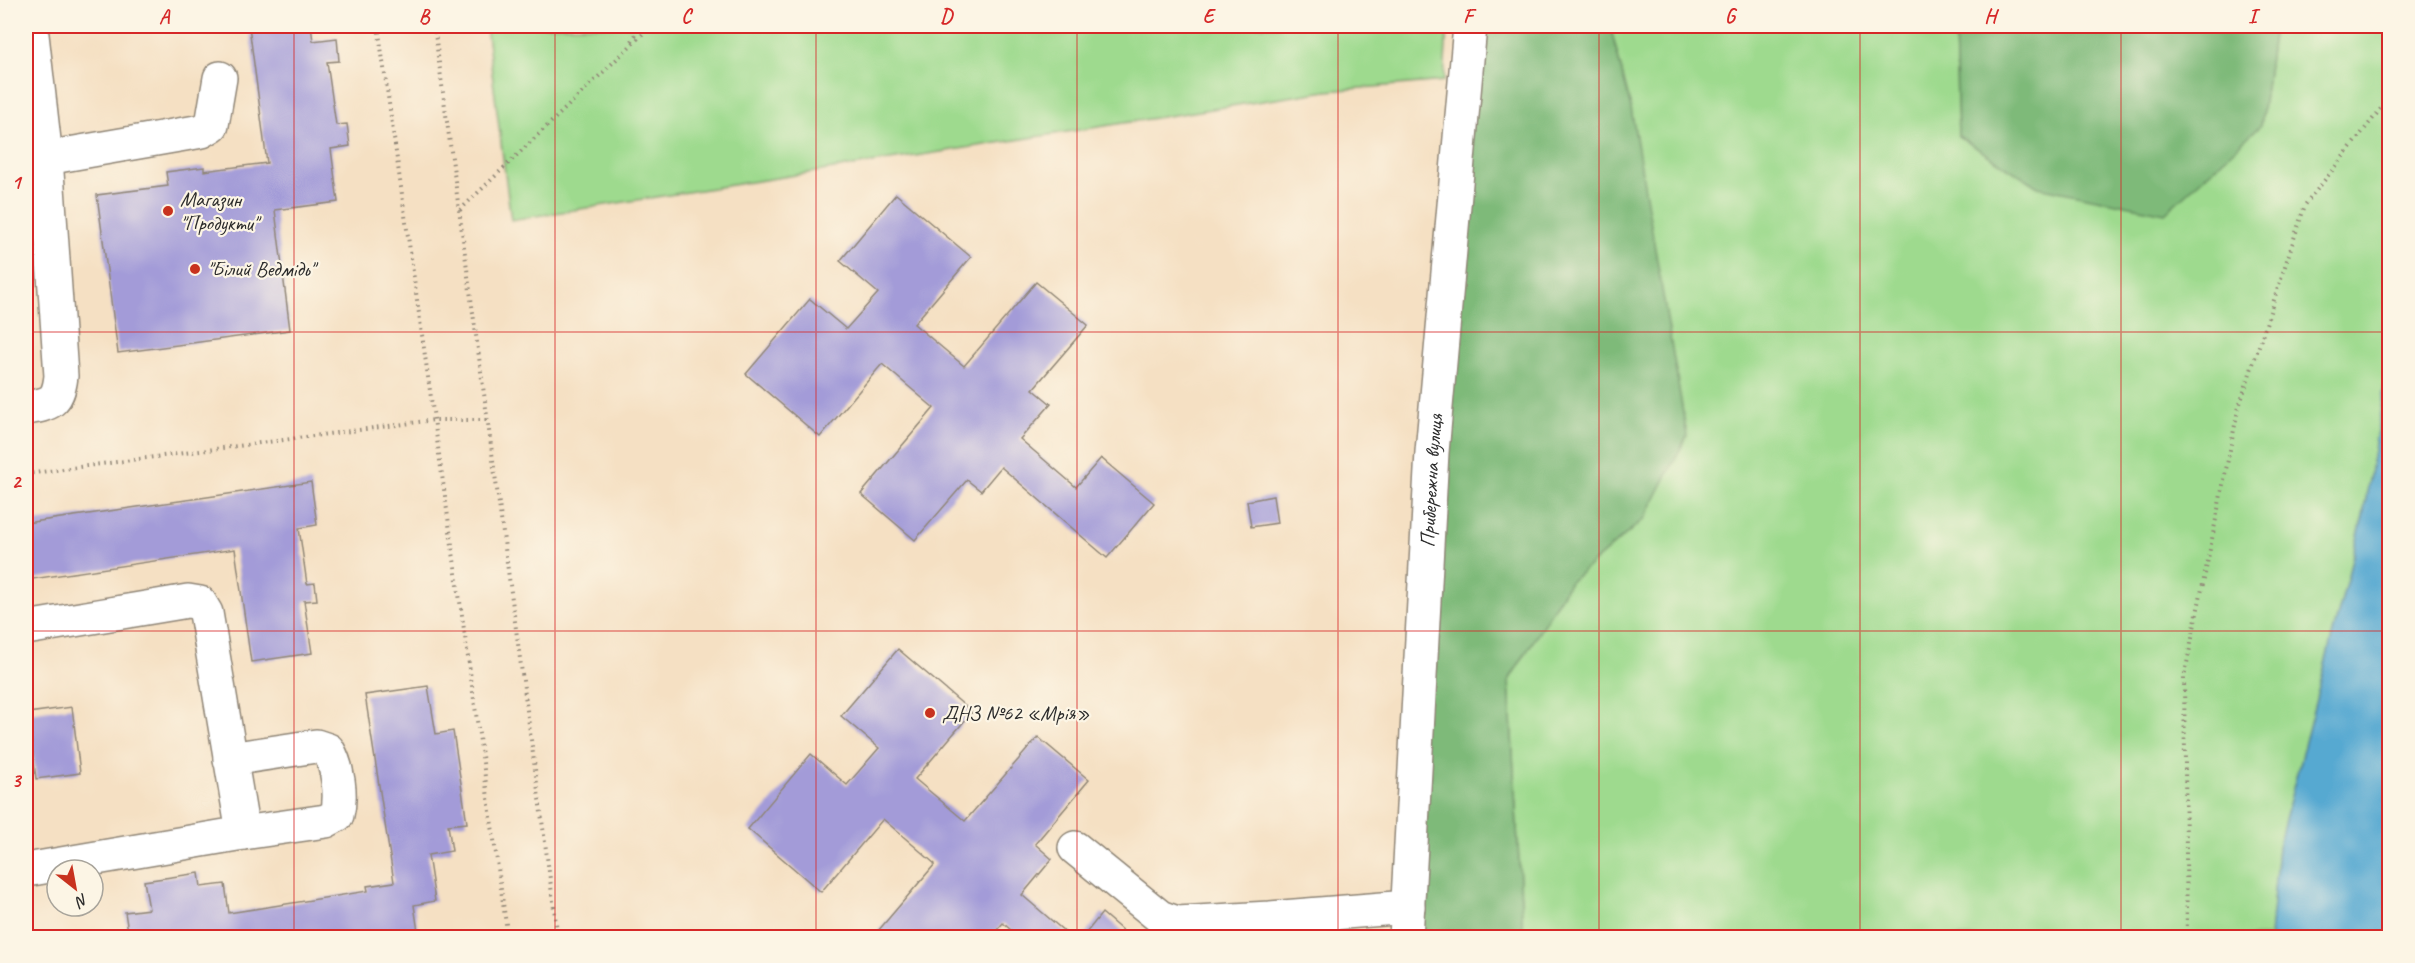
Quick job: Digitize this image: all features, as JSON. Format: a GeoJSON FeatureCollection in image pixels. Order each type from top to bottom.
{"type":"FeatureCollection","features":[{"type":"Feature","properties":{"kind":"street"},"geometry":{"type":"LineString","coordinates":[[26,408],[48,404],[59,393],[62,376],[46,158],[31,26]]}},
{"type":"Feature","properties":{"kind":"street","name":"Прибережна вулиця"},"geometry":{"type":"LineString","coordinates":[[1407,922],[1432,452],[1470,26]]}},
{"type":"Feature","properties":{"kind":"street"},"geometry":{"type":"LineString","coordinates":[[46,158],[202,131],[212,125],[220,78]]}},
{"type":"Feature","properties":{"kind":"street"},"geometry":{"type":"LineString","coordinates":[[26,628],[188,601],[200,603],[206,613],[243,833]]}},
{"type":"Feature","properties":{"kind":"street"},"geometry":{"type":"LineString","coordinates":[[26,870],[326,821],[337,815],[340,804],[334,760],[327,750],[316,747],[230,759]]}},
{"type":"Feature","properties":{"kind":"street"},"geometry":{"type":"LineString","coordinates":[[1075,848],[1160,917],[1177,923],[1270,918],[1407,922]]}},
{"type":"Feature","properties":{"kind":"path"},"geometry":{"type":"LineString","coordinates":[[378,26],[508,938]]}},
{"type":"Feature","properties":{"kind":"path"},"geometry":{"type":"LineString","coordinates":[[434,26],[558,938]]}},
{"type":"Feature","properties":{"kind":"path"},"geometry":{"type":"LineString","coordinates":[[630,44],[641,26]]}},
{"type":"Feature","properties":{"kind":"path"},"geometry":{"type":"LineString","coordinates":[[459,211],[651,26]]}},
{"type":"Feature","properties":{"kind":"path"},"geometry":{"type":"LineString","coordinates":[[2187,938],[2184,678],[2238,410],[2305,205],[2390,97]]}},
{"type":"Feature","properties":{"kind":"path"},"geometry":{"type":"LineString","coordinates":[[26,474],[434,420],[488,420]]}},
{"type":"Feature","properties":{"kind":"green space"},"geometry":{"type":"Polygon","coordinates":[[[486,26],[1447,26],[1444,81],[1326,91],[511,220],[486,26]]]}},
{"type":"Feature","properties":{"kind":"green space"},"geometry":{"type":"Polygon","coordinates":[[[1470,26],[1610,26],[1631,108],[1687,436],[1645,518],[1569,583],[1509,680],[1523,937],[1406,938],[1470,26]]]}},
{"type":"Feature","properties":{"kind":"green space"},"geometry":{"type":"Polygon","coordinates":[[[1610,26],[1955,26],[1958,136],[2261,125],[2274,26],[2389,26],[2389,358],[2363,517],[2278,847],[2270,937],[1523,937],[1509,680],[1569,583],[1645,518],[1631,108],[1610,26]]]}},
{"type":"Feature","properties":{"kind":"green space"},"geometry":{"type":"Polygon","coordinates":[[[1955,26],[2274,26],[2261,125],[2165,213],[2038,187],[1958,136],[1955,26]]]}},
{"type":"Feature","properties":{"kind":"water"},"geometry":{"type":"Polygon","coordinates":[[[2389,358],[2389,937],[2270,937],[2278,847],[2363,517],[2389,358]]]}},
{"type":"Feature","properties":{"kind":"building"},"geometry":{"type":"Polygon","coordinates":[[[249,26],[311,26],[313,41],[337,38],[339,61],[327,62],[336,125],[347,124],[350,146],[331,149],[338,202],[275,210],[290,330],[118,353],[97,195],[168,186],[166,172],[204,167],[204,171],[267,163],[249,26]]]}},
{"type":"Feature","properties":{"kind":"building"},"geometry":{"type":"Polygon","coordinates":[[[896,194],[971,257],[914,324],[964,366],[1036,282],[1088,325],[1033,389],[1051,404],[1020,439],[1076,487],[1101,458],[1154,503],[1107,558],[1001,467],[981,491],[967,480],[915,540],[861,494],[934,408],[882,364],[820,437],[746,374],[810,299],[846,329],[878,293],[840,261],[896,194]]]}},
{"type":"Feature","properties":{"kind":"building"},"geometry":{"type":"Polygon","coordinates":[[[311,482],[317,525],[299,528],[307,584],[315,583],[317,600],[304,601],[312,653],[251,662],[235,549],[26,580],[26,523],[311,482]]]}},
{"type":"Feature","properties":{"kind":"building"},"geometry":{"type":"Polygon","coordinates":[[[1273,496],[1277,523],[1251,527],[1247,501],[1273,496]]]}},
{"type":"Feature","properties":{"kind":"building"},"geometry":{"type":"Polygon","coordinates":[[[898,649],[972,712],[915,779],[965,821],[1038,737],[1089,780],[1035,844],[1052,859],[1022,895],[1072,938],[1020,938],[1003,923],[990,938],[971,938],[968,935],[966,938],[872,938],[935,864],[883,819],[821,892],[748,829],[811,754],[847,785],[879,748],[841,716],[898,649]]]}},
{"type":"Feature","properties":{"kind":"building"},"geometry":{"type":"Polygon","coordinates":[[[428,686],[436,734],[453,731],[467,823],[448,825],[452,851],[428,855],[435,901],[414,905],[419,938],[129,938],[125,912],[149,909],[144,881],[199,873],[201,887],[225,884],[229,913],[368,891],[367,886],[394,882],[365,695],[428,686]]]}},
{"type":"Feature","properties":{"kind":"building"},"geometry":{"type":"Polygon","coordinates":[[[72,707],[80,773],[36,779],[28,713],[72,707]]]}},
{"type":"Feature","properties":{"kind":"building"},"geometry":{"type":"Polygon","coordinates":[[[1102,913],[1131,938],[1082,938],[1102,913]]]}},
{"type":"Feature","properties":{"kind":"place","name":"Магазин \"Продукти\""},"geometry":{"type":"Point","coordinates":[168,211]}},
{"type":"Feature","properties":{"kind":"place","name":"\"Білий Ведмідь\""},"geometry":{"type":"Point","coordinates":[195,269]}},
{"type":"Feature","properties":{"kind":"place","name":"ДНЗ №62 «Мрія»"},"geometry":{"type":"Point","coordinates":[930,713]}}]}
